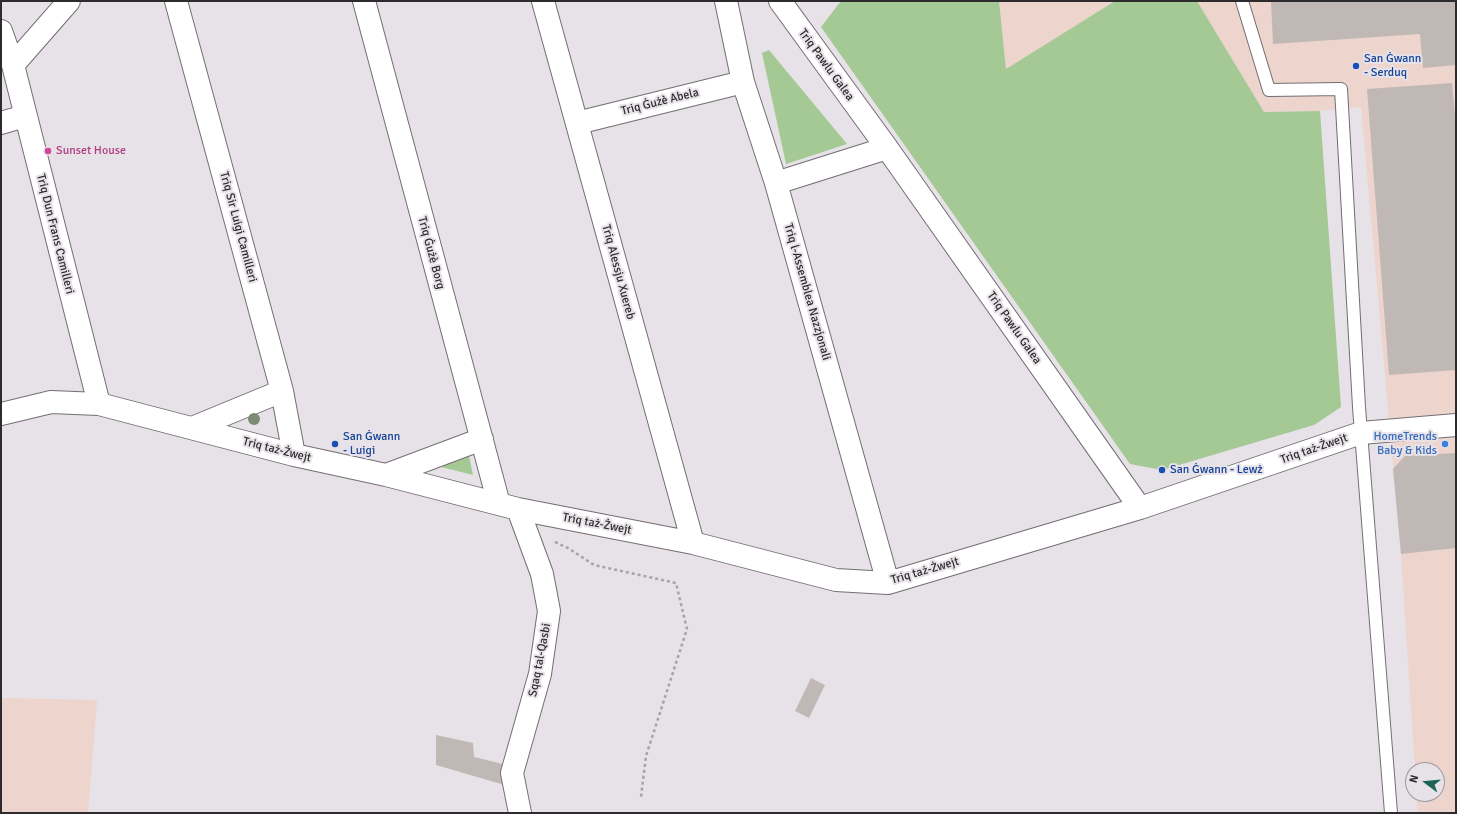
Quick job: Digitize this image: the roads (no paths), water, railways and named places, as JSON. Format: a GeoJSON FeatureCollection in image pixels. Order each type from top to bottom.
{"type":"FeatureCollection","features":[{"type":"Feature","properties":{"kind":"street","name":"Triq Sir Luigi Camilleri"},"geometry":{"type":"LineString","coordinates":[[176,1],[282,391],[294,455]]}},
{"type":"Feature","properties":{"kind":"street","name":"Triq Ġużè Borg"},"geometry":{"type":"LineString","coordinates":[[364,1],[482,439],[508,507]]}},
{"type":"Feature","properties":{"kind":"street","name":"Triq Alessju Xuereb"},"geometry":{"type":"LineString","coordinates":[[543,1],[693,542]]}},
{"type":"Feature","properties":{"kind":"street","name":"Triq l-Assemblea Nazzjonali"},"geometry":{"type":"LineString","coordinates":[[726,1],[743,82],[776,183],[888,583]]}},
{"type":"Feature","properties":{"kind":"street","name":"Triq Pawlu Galea"},"geometry":{"type":"LineString","coordinates":[[780,1],[887,148],[1140,508]]}},
{"type":"Feature","properties":{"kind":"street"},"geometry":{"type":"LineString","coordinates":[[4,45],[71,2]]}},
{"type":"Feature","properties":{"kind":"street","name":"Triq Dun Frans Camilleri"},"geometry":{"type":"LineString","coordinates":[[4,45],[25,116],[99,404]]}},
{"type":"Feature","properties":{"kind":"street","name":"Triq Ġużè Abela"},"geometry":{"type":"LineString","coordinates":[[577,123],[743,82]]}},
{"type":"Feature","properties":{"kind":"street"},"geometry":{"type":"LineString","coordinates":[[1,123],[25,116]]}},
{"type":"Feature","properties":{"kind":"street"},"geometry":{"type":"LineString","coordinates":[[776,183],[887,148]]}},
{"type":"Feature","properties":{"kind":"street"},"geometry":{"type":"LineString","coordinates":[[192,428],[282,391]]}},
{"type":"Feature","properties":{"kind":"street","name":"Triq taż-Żwejt"},"geometry":{"type":"LineString","coordinates":[[1,414],[51,402],[99,404],[294,455],[386,475],[508,507],[693,542],[836,580],[888,583],[1140,508],[1361,434],[1456,425]]}},
{"type":"Feature","properties":{"kind":"street"},"geometry":{"type":"LineString","coordinates":[[386,475],[482,439]]}},
{"type":"Feature","properties":{"kind":"street","name":"Sqaq tal-Qasbi"},"geometry":{"type":"LineString","coordinates":[[508,507],[525,530],[542,574],[549,611],[540,674],[512,774],[520,813]]}},
{"type":"Feature","properties":{"kind":"lane"},"geometry":{"type":"LineString","coordinates":[[1242,1],[1269,90],[1341,89],[1361,434],[1391,813]]}},
{"type":"Feature","properties":{"kind":"place","name":"San Ġwann - Serduq"},"geometry":{"type":"Point","coordinates":[1356,66]}},
{"type":"Feature","properties":{"kind":"place","name":"Sunset House"},"geometry":{"type":"Point","coordinates":[48,151]}},
{"type":"Feature","properties":{"kind":"place","name":"San Ġwann - Luigi"},"geometry":{"type":"Point","coordinates":[335,444]}},
{"type":"Feature","properties":{"kind":"place","name":"HomeTrends Baby & Kids"},"geometry":{"type":"Point","coordinates":[1445,444]}},
{"type":"Feature","properties":{"kind":"place","name":"San Ġwann - Lewż"},"geometry":{"type":"Point","coordinates":[1162,470]}}]}
